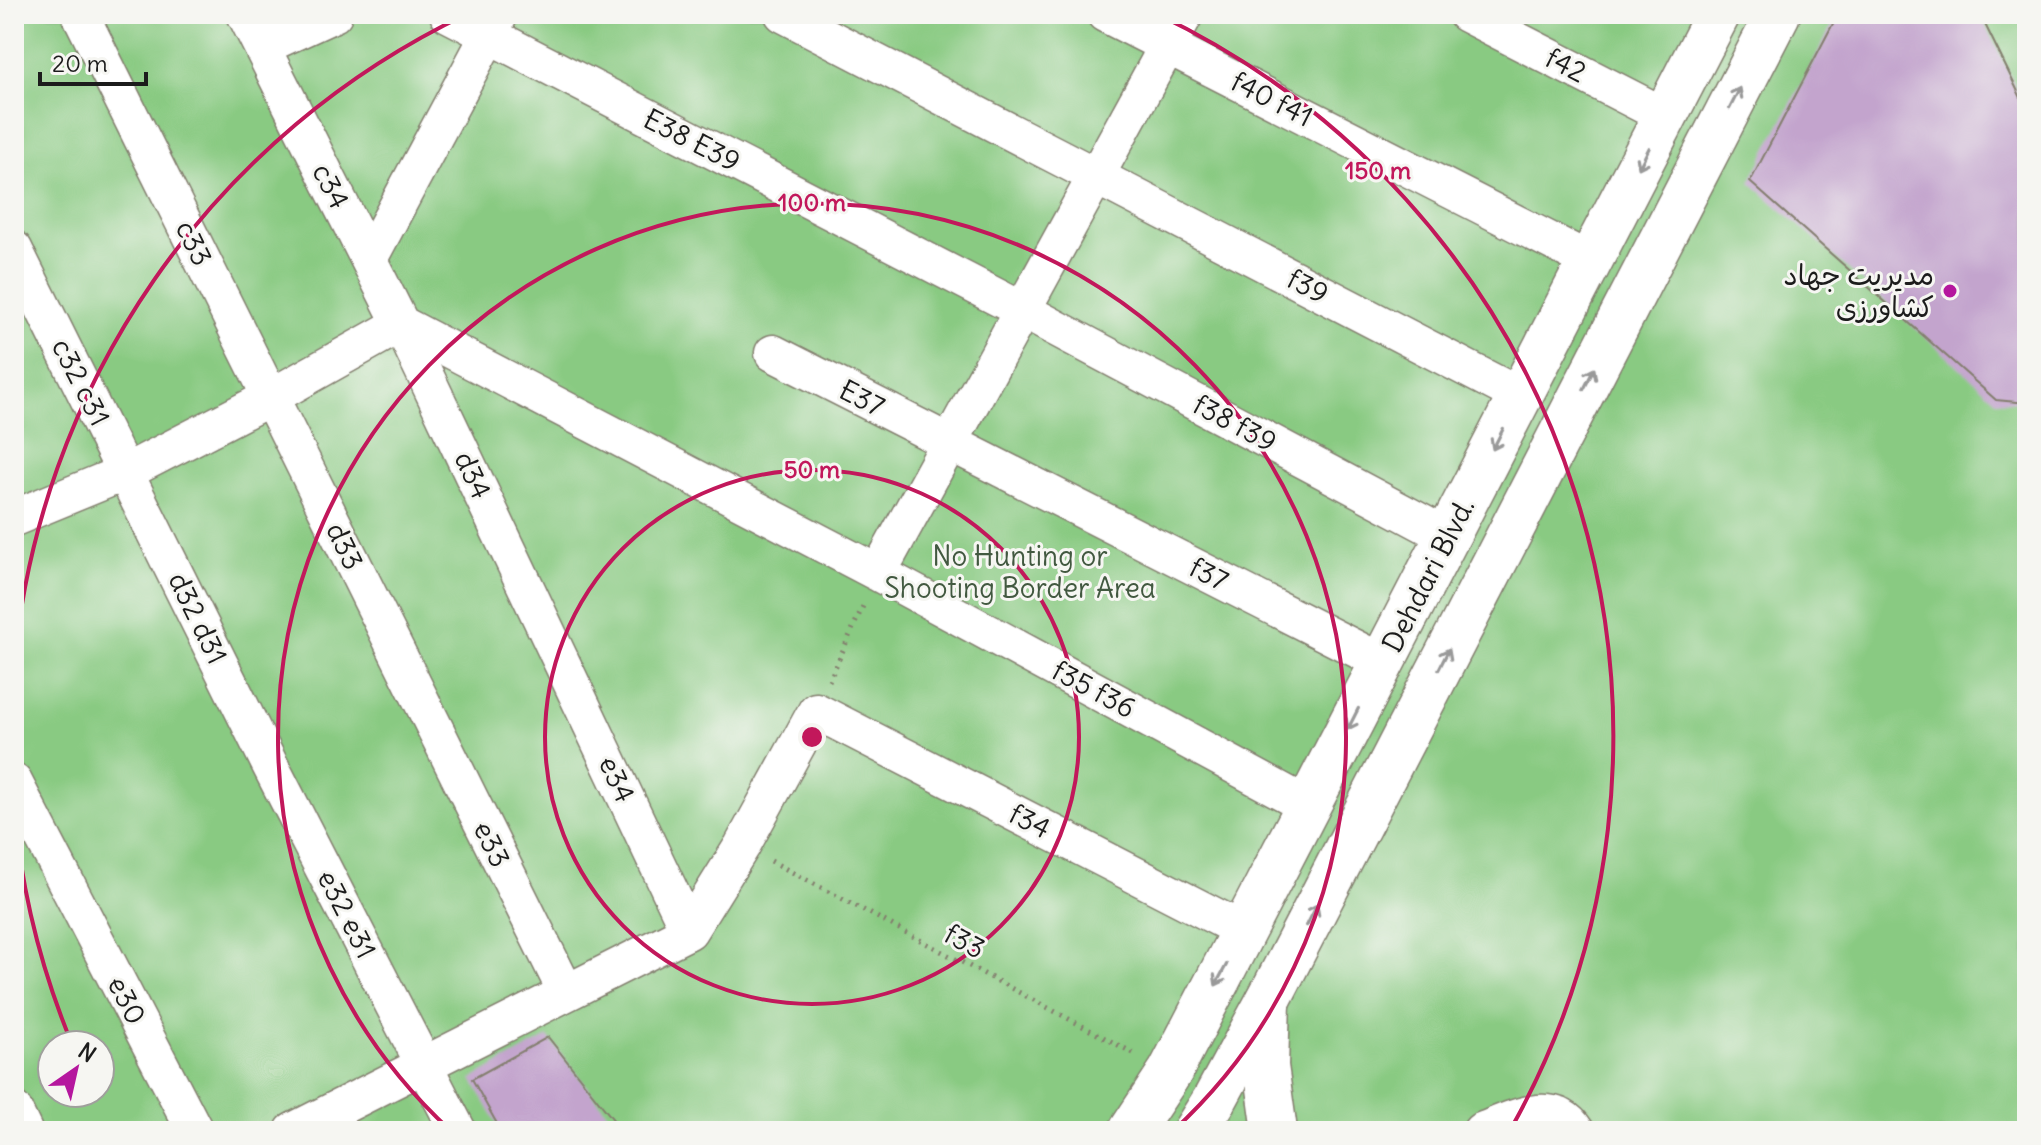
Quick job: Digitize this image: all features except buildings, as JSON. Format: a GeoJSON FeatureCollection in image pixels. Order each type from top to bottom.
{"type":"FeatureCollection","features":[{"type":"Feature","properties":{"kind":"main road","name":"Dehdari Blvd."},"geometry":{"type":"LineString","coordinates":[[1131,1131],[1170,1072],[1718,14]]}},
{"type":"Feature","properties":{"kind":"main road","name":"Dehdari Blvd."},"geometry":{"type":"LineString","coordinates":[[1195,1131],[1268,1001],[1778,14]]}},
{"type":"Feature","properties":{"kind":"main road"},"geometry":{"type":"LineString","coordinates":[[1268,1001],[1266,1066],[1275,1131]]}},
{"type":"Feature","properties":{"kind":"street","name":"c33"},"geometry":{"type":"LineString","coordinates":[[80,14],[271,397]]}},
{"type":"Feature","properties":{"kind":"street","name":"c34"},"geometry":{"type":"LineString","coordinates":[[245,14],[401,324]]}},
{"type":"Feature","properties":{"kind":"street"},"geometry":{"type":"LineString","coordinates":[[262,47],[334,14]]}},
{"type":"Feature","properties":{"kind":"street","name":"E38 E39"},"geometry":{"type":"LineString","coordinates":[[448,14],[494,24],[1022,310]]}},
{"type":"Feature","properties":{"kind":"street","name":"f39"},"geometry":{"type":"LineString","coordinates":[[783,14],[1520,396]]}},
{"type":"Feature","properties":{"kind":"street","name":"f40 f41"},"geometry":{"type":"LineString","coordinates":[[1105,14],[1590,261]]}},
{"type":"Feature","properties":{"kind":"street"},"geometry":{"type":"LineString","coordinates":[[878,573],[1185,14]]}},
{"type":"Feature","properties":{"kind":"street","name":"f42"},"geometry":{"type":"LineString","coordinates":[[1466,14],[1665,116]]}},
{"type":"Feature","properties":{"kind":"street"},"geometry":{"type":"LineString","coordinates":[[369,259],[494,24]]}},
{"type":"Feature","properties":{"kind":"street","name":"c32 c31"},"geometry":{"type":"LineString","coordinates":[[14,249],[126,472]]}},
{"type":"Feature","properties":{"kind":"street","name":"f38 f39"},"geometry":{"type":"LineString","coordinates":[[1022,310],[1447,536]]}},
{"type":"Feature","properties":{"kind":"street"},"geometry":{"type":"LineString","coordinates":[[14,518],[126,472],[271,397],[401,324]]}},
{"type":"Feature","properties":{"kind":"street","name":"f35 f36"},"geometry":{"type":"LineString","coordinates":[[401,324],[878,573],[1309,806]]}},
{"type":"Feature","properties":{"kind":"street","name":"d34"},"geometry":{"type":"LineString","coordinates":[[401,324],[545,627]]}},
{"type":"Feature","properties":{"kind":"street","name":"E37"},"geometry":{"type":"LineString","coordinates":[[773,353],[950,442]]}},
{"type":"Feature","properties":{"kind":"street","name":"d33"},"geometry":{"type":"LineString","coordinates":[[271,397],[418,695]]}},
{"type":"Feature","properties":{"kind":"street","name":"f37"},"geometry":{"type":"LineString","coordinates":[[950,442],[1382,662]]}},
{"type":"Feature","properties":{"kind":"street","name":"d32 d31"},"geometry":{"type":"LineString","coordinates":[[126,472],[270,765]]}},
{"type":"Feature","properties":{"kind":"street","name":"e34"},"geometry":{"type":"LineString","coordinates":[[545,627],[689,931]]}},
{"type":"Feature","properties":{"kind":"street","name":"e33"},"geometry":{"type":"LineString","coordinates":[[418,695],[566,992]]}},
{"type":"Feature","properties":{"kind":"street"},"geometry":{"type":"LineString","coordinates":[[293,1131],[689,931],[742,846],[816,711]]}},
{"type":"Feature","properties":{"kind":"street","name":"f34"},"geometry":{"type":"LineString","coordinates":[[816,711],[1244,931]]}},
{"type":"Feature","properties":{"kind":"street","name":"e32 e31"},"geometry":{"type":"LineString","coordinates":[[270,765],[458,1131]]}},
{"type":"Feature","properties":{"kind":"street","name":"e30"},"geometry":{"type":"LineString","coordinates":[[14,782],[195,1131]]}},
{"type":"Feature","properties":{"kind":"street"},"geometry":{"type":"LineString","coordinates":[[14,1110],[24,1131]]}},
{"type":"Feature","properties":{"kind":"street"},"geometry":{"type":"LineString","coordinates":[[1481,1131],[1535,1111],[1570,1122],[1576,1131]]}},
{"type":"Feature","properties":{"kind":"path"},"geometry":{"type":"LineString","coordinates":[[816,711],[878,573]]}},
{"type":"Feature","properties":{"kind":"path","name":"f33"},"geometry":{"type":"LineString","coordinates":[[742,846],[1170,1072]]}},
{"type":"Feature","properties":{"kind":"green space","name":"No Hunting or Shooting Border Area"},"geometry":{"type":"Polygon","coordinates":[[[14,14],[2027,14],[2027,1131],[14,1131],[14,14]]]}},
{"type":"Feature","properties":{"kind":"place","name":"مدیریت جهاد کشاورزی"},"geometry":{"type":"Point","coordinates":[1950,291]}}]}
